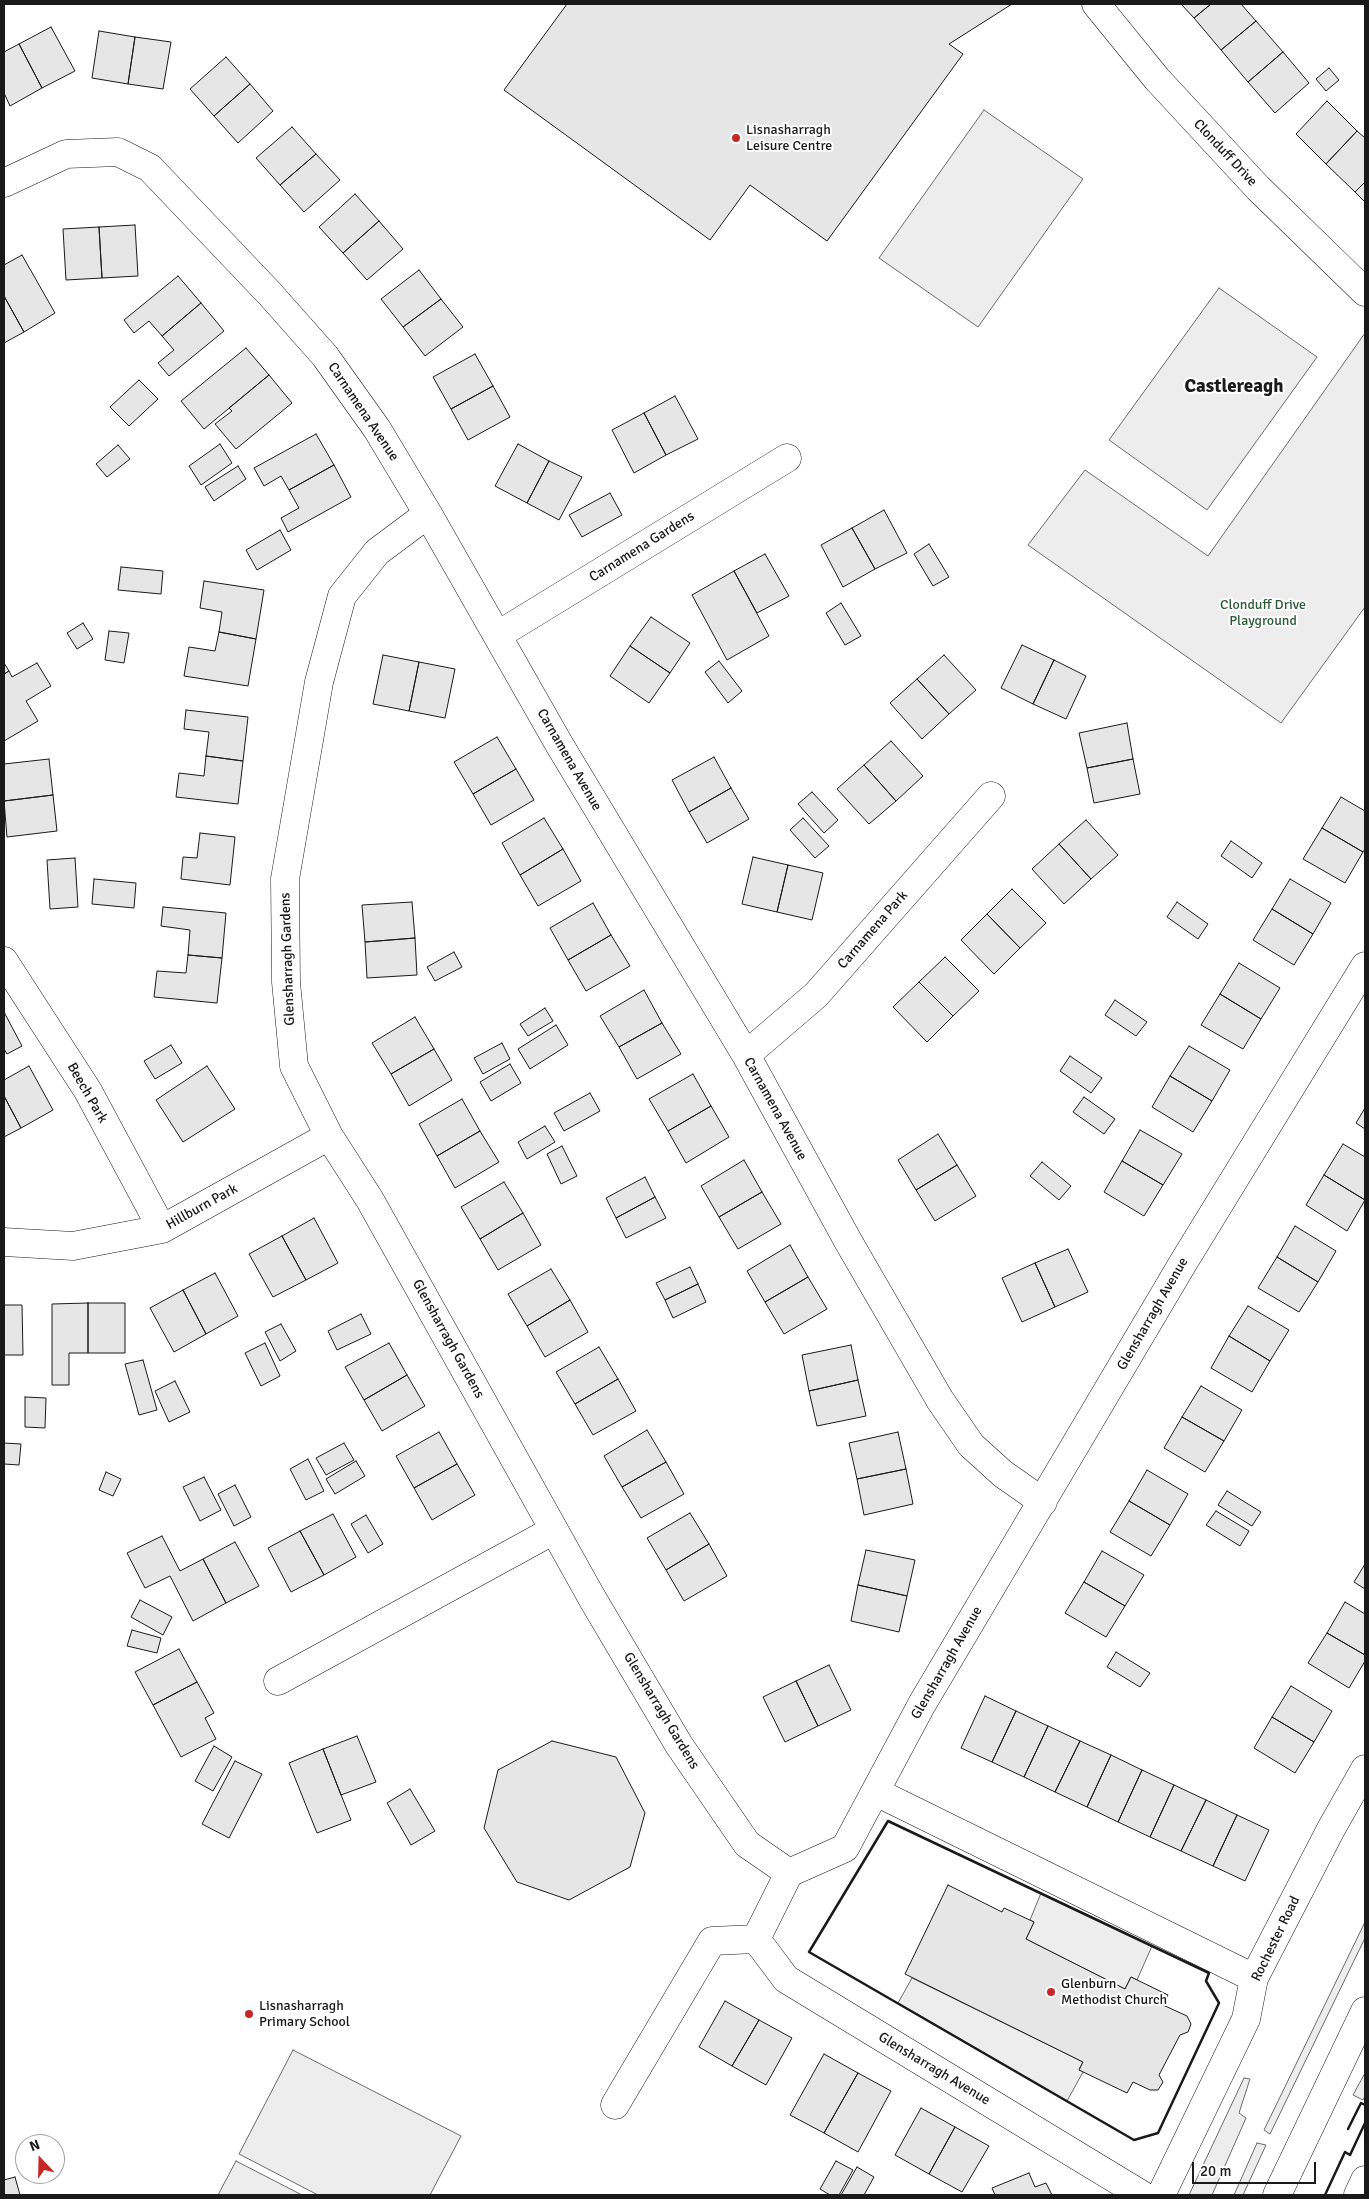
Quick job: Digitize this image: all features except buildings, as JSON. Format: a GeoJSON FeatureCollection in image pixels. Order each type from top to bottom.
{"type":"FeatureCollection","features":[{"type":"Feature","properties":{"kind":"main road","name":"Clonduff Drive"},"geometry":{"type":"LineString","coordinates":[[1096,4],[1157,79],[1258,188],[1365,292]]}},
{"type":"Feature","properties":{"kind":"main road","name":"Carnamena Avenue"},"geometry":{"type":"LineString","coordinates":[[4,183],[66,154],[118,152],[150,168],[270,294],[325,356],[377,429],[428,514],[559,744],[746,1056],[848,1241],[940,1400],[971,1445],[1004,1474],[1043,1502]]}},
{"type":"Feature","properties":{"kind":"main road","name":"Carnamena Gardens"},"geometry":{"type":"LineString","coordinates":[[498,636],[787,458]]}},
{"type":"Feature","properties":{"kind":"main road","name":"Glensharragh Gardens"},"geometry":{"type":"LineString","coordinates":[[428,514],[377,552],[342,596],[319,682],[285,879],[286,982],[294,1066],[329,1136],[370,1200],[554,1530],[679,1745],[747,1844],[789,1873]]}},
{"type":"Feature","properties":{"kind":"main road","name":"Carnamena Park"},"geometry":{"type":"LineString","coordinates":[[746,1056],[816,995],[991,796]]}},
{"type":"Feature","properties":{"kind":"main road","name":"Beech Park"},"geometry":{"type":"LineString","coordinates":[[4,961],[88,1091],[162,1229]]}},
{"type":"Feature","properties":{"kind":"main road","name":"Glensharragh Avenue"},"geometry":{"type":"LineString","coordinates":[[789,1873],[845,1848],[922,1704],[1183,1263],[1365,966]]}},
{"type":"Feature","properties":{"kind":"main road","name":"Hillburn Park"},"geometry":{"type":"LineString","coordinates":[[4,1242],[74,1246],[162,1229],[329,1136]]}},
{"type":"Feature","properties":{"kind":"main road"},"geometry":{"type":"LineString","coordinates":[[278,1681],[554,1530]]}},
{"type":"Feature","properties":{"kind":"main road","name":"Rochester Road"},"geometry":{"type":"LineString","coordinates":[[1161,2195],[1246,2020],[1254,1978],[1331,1829],[1365,1769]]}},
{"type":"Feature","properties":{"kind":"main road"},"geometry":{"type":"LineString","coordinates":[[876,1792],[1254,1978]]}},
{"type":"Feature","properties":{"kind":"main road"},"geometry":{"type":"LineString","coordinates":[[615,2104],[712,1941],[756,1938],[789,1873]]}},
{"type":"Feature","properties":{"kind":"main road","name":"Glensharragh Avenue"},"geometry":{"type":"LineString","coordinates":[[756,1938],[786,1979],[1142,2195]]}},
{"type":"Feature","properties":{"kind":"main road"},"geometry":{"type":"LineString","coordinates":[[1277,2195],[1365,2011]]}},
{"type":"Feature","properties":{"kind":"main road"},"geometry":{"type":"LineString","coordinates":[[1358,2195],[1365,2180]]}},
{"type":"Feature","properties":{"kind":"green space"},"geometry":{"type":"Polygon","coordinates":[[[984,110],[1083,179],[978,327],[879,258],[984,110]]]}},
{"type":"Feature","properties":{"kind":"green space"},"geometry":{"type":"Polygon","coordinates":[[[1219,288],[1317,357],[1207,510],[1109,440],[1219,288]]]}},
{"type":"Feature","properties":{"kind":"green space","name":"Clonduff Drive Playground"},"geometry":{"type":"Polygon","coordinates":[[[1365,333],[1365,607],[1281,723],[1028,545],[1085,470],[1208,556],[1365,333]]]}},
{"type":"Feature","properties":{"kind":"green space"},"geometry":{"type":"Polygon","coordinates":[[[1041,1893],[1152,1946],[1137,1980],[1131,1977],[1125,1989],[1026,1939],[1034,1922],[1030,1920],[1041,1893]]]}},
{"type":"Feature","properties":{"kind":"green space"},"geometry":{"type":"Polygon","coordinates":[[[1365,1922],[1365,1938],[1270,2134],[1264,2130],[1365,1922]]]}},
{"type":"Feature","properties":{"kind":"green space"},"geometry":{"type":"Polygon","coordinates":[[[912,1978],[1083,2062],[1079,2069],[1083,2072],[1067,2101],[898,2003],[912,1978]]]}},
{"type":"Feature","properties":{"kind":"green space"},"geometry":{"type":"Polygon","coordinates":[[[293,2050],[461,2136],[430,2195],[318,2195],[239,2154],[293,2050]]]}},
{"type":"Feature","properties":{"kind":"green space"},"geometry":{"type":"Polygon","coordinates":[[[1365,2073],[1365,2096],[1363,2100],[1353,2095],[1365,2073]]]}},
{"type":"Feature","properties":{"kind":"green space"},"geometry":{"type":"Polygon","coordinates":[[[1244,2078],[1250,2079],[1239,2113],[1246,2118],[1212,2195],[1189,2195],[1244,2078]]]}},
{"type":"Feature","properties":{"kind":"green space"},"geometry":{"type":"Polygon","coordinates":[[[1257,2143],[1266,2145],[1243,2195],[1234,2195],[1257,2143]]]}},
{"type":"Feature","properties":{"kind":"green space"},"geometry":{"type":"Polygon","coordinates":[[[236,2161],[302,2195],[218,2195],[236,2161]]]}},
{"type":"Feature","properties":{"kind":"wall"},"geometry":{"type":"LineString","coordinates":[[888,1821],[1209,1973],[1206,1981],[1219,2003],[1158,2133],[1134,2140],[809,1952],[888,1821]]}},
{"type":"Feature","properties":{"kind":"wall"},"geometry":{"type":"LineString","coordinates":[[1348,2129],[1361,2103],[1365,2105]]}},
{"type":"Feature","properties":{"kind":"wall"},"geometry":{"type":"LineString","coordinates":[[1325,2195],[1345,2152],[1350,2155],[1365,2123]]}},
{"type":"Feature","properties":{"kind":"place","name":"Lisnasharragh Leisure Centre"},"geometry":{"type":"Point","coordinates":[736,138]}},
{"type":"Feature","properties":{"kind":"place","name":"Glenburn Methodist Church"},"geometry":{"type":"Point","coordinates":[1051,1992]}},
{"type":"Feature","properties":{"kind":"place","name":"Lisnasharragh Primary School"},"geometry":{"type":"Point","coordinates":[249,2014]}},
{"type":"Feature","properties":{"kind":"district","name":"Castlereagh"},"geometry":{"type":"Point","coordinates":[1234,387]}}]}
